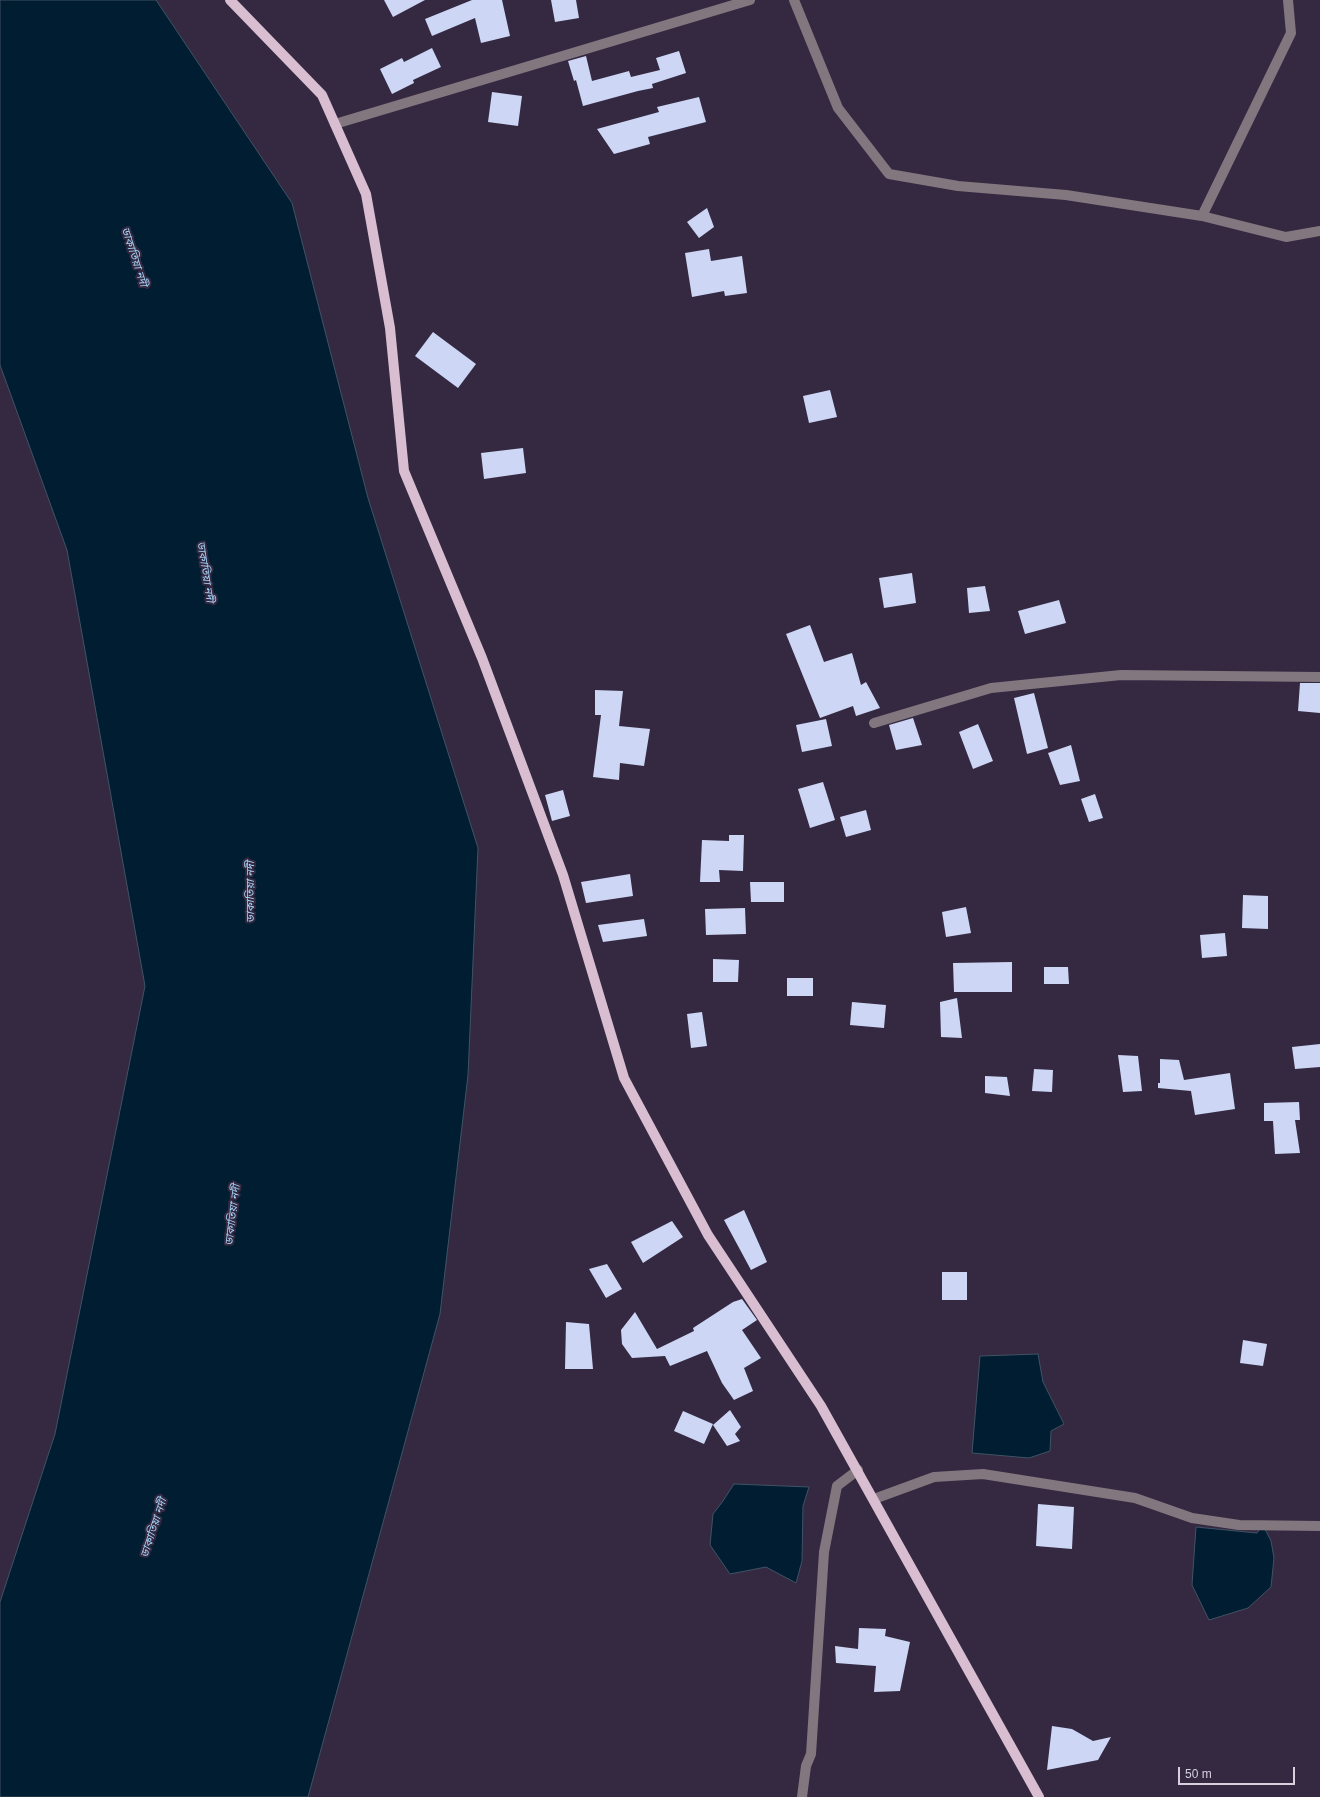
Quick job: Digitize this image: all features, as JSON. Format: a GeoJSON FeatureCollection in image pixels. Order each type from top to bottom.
{"type":"FeatureCollection","features":[{"type":"Feature","properties":{"kind":"main road"},"geometry":{"type":"LineString","coordinates":[[230,0],[322,95],[366,194],[390,328],[404,470],[482,658],[563,875],[624,1078],[708,1235],[821,1406],[1039,1797]]}},
{"type":"Feature","properties":{"kind":"street"},"geometry":{"type":"LineString","coordinates":[[335,124],[750,0]]}},
{"type":"Feature","properties":{"kind":"street"},"geometry":{"type":"LineString","coordinates":[[794,0],[838,108],[889,174],[958,186],[1066,195],[1202,216],[1286,237],[1320,231]]}},
{"type":"Feature","properties":{"kind":"street"},"geometry":{"type":"LineString","coordinates":[[1202,216],[1291,33],[1288,0]]}},
{"type":"Feature","properties":{"kind":"street"},"geometry":{"type":"LineString","coordinates":[[874,723],[990,688],[1121,675],[1320,677]]}},
{"type":"Feature","properties":{"kind":"street"},"geometry":{"type":"LineString","coordinates":[[802,1797],[806,1766],[812,1754],[824,1552],[837,1486],[857,1470]]}},
{"type":"Feature","properties":{"kind":"street"},"geometry":{"type":"LineString","coordinates":[[874,1499],[934,1477],[983,1474],[1134,1498],[1192,1518],[1239,1525],[1320,1526]]}},
{"type":"Feature","properties":{"kind":"water","name":"ডাকাতিয়া নদী"},"geometry":{"type":"Polygon","coordinates":[[[0,0],[156,0],[292,203],[368,498],[478,848],[468,1075],[440,1314],[308,1797],[0,1797],[0,1602],[55,1434],[145,986],[67,550],[0,365],[0,0]]]}},
{"type":"Feature","properties":{"kind":"water"},"geometry":{"type":"Polygon","coordinates":[[[1038,1354],[1043,1382],[1064,1424],[1051,1431],[1050,1451],[1029,1458],[972,1453],[980,1356],[1038,1354]]]}},
{"type":"Feature","properties":{"kind":"water"},"geometry":{"type":"Polygon","coordinates":[[[734,1484],[809,1487],[803,1506],[802,1561],[796,1583],[766,1567],[730,1574],[710,1545],[713,1514],[734,1484]]]}},
{"type":"Feature","properties":{"kind":"water"},"geometry":{"type":"Polygon","coordinates":[[[1263,1525],[1271,1541],[1274,1558],[1271,1587],[1248,1608],[1209,1620],[1192,1585],[1196,1527],[1257,1533],[1263,1525]]]}},
{"type":"Feature","properties":{"kind":"building"},"geometry":{"type":"Polygon","coordinates":[[[384,0],[425,0],[393,17],[384,0]]]}},
{"type":"Feature","properties":{"kind":"building"},"geometry":{"type":"Polygon","coordinates":[[[472,0],[502,0],[510,36],[481,43],[475,18],[432,36],[425,19],[472,0]]]}},
{"type":"Feature","properties":{"kind":"building"},"geometry":{"type":"Polygon","coordinates":[[[551,0],[576,0],[579,18],[555,22],[551,0]]]}},
{"type":"Feature","properties":{"kind":"building"},"geometry":{"type":"Polygon","coordinates":[[[432,48],[441,67],[413,80],[414,83],[392,94],[380,69],[402,58],[404,62],[432,48]]]}},
{"type":"Feature","properties":{"kind":"building"},"geometry":{"type":"Polygon","coordinates":[[[679,51],[686,73],[652,84],[653,88],[583,106],[576,80],[574,81],[568,61],[586,56],[592,81],[629,71],[631,77],[660,70],[656,58],[679,51]]]}},
{"type":"Feature","properties":{"kind":"building"},"geometry":{"type":"Polygon","coordinates":[[[492,92],[522,96],[518,126],[488,122],[492,92]]]}},
{"type":"Feature","properties":{"kind":"building"},"geometry":{"type":"Polygon","coordinates":[[[699,97],[706,122],[648,137],[650,144],[614,154],[597,129],[659,112],[657,107],[699,97]]]}},
{"type":"Feature","properties":{"kind":"building"},"geometry":{"type":"Polygon","coordinates":[[[707,208],[714,227],[699,238],[687,222],[707,208]]]}},
{"type":"Feature","properties":{"kind":"building"},"geometry":{"type":"Polygon","coordinates":[[[709,249],[711,261],[742,256],[747,293],[725,296],[724,291],[692,297],[685,253],[709,249]]]}},
{"type":"Feature","properties":{"kind":"building"},"geometry":{"type":"Polygon","coordinates":[[[433,332],[476,364],[458,388],[415,356],[433,332]]]}},
{"type":"Feature","properties":{"kind":"building"},"geometry":{"type":"Polygon","coordinates":[[[830,390],[837,417],[809,423],[803,396],[830,390]]]}},
{"type":"Feature","properties":{"kind":"building"},"geometry":{"type":"Polygon","coordinates":[[[523,448],[526,473],[484,479],[481,453],[523,448]]]}},
{"type":"Feature","properties":{"kind":"building"},"geometry":{"type":"Polygon","coordinates":[[[912,573],[916,603],[884,608],[879,578],[912,573]]]}},
{"type":"Feature","properties":{"kind":"building"},"geometry":{"type":"Polygon","coordinates":[[[985,586],[990,611],[969,613],[967,588],[985,586]]]}},
{"type":"Feature","properties":{"kind":"building"},"geometry":{"type":"Polygon","coordinates":[[[1059,600],[1066,623],[1025,634],[1018,611],[1059,600]]]}},
{"type":"Feature","properties":{"kind":"building"},"geometry":{"type":"Polygon","coordinates":[[[810,625],[824,662],[852,653],[861,685],[866,682],[880,708],[856,716],[853,706],[820,718],[786,634],[810,625]]]}},
{"type":"Feature","properties":{"kind":"building"},"geometry":{"type":"Polygon","coordinates":[[[1300,683],[1320,683],[1320,713],[1298,711],[1300,683]]]}},
{"type":"Feature","properties":{"kind":"building"},"geometry":{"type":"Polygon","coordinates":[[[595,690],[623,691],[619,726],[650,729],[644,766],[620,763],[619,780],[593,777],[601,715],[595,715],[595,690]]]}},
{"type":"Feature","properties":{"kind":"building"},"geometry":{"type":"Polygon","coordinates":[[[1034,693],[1048,748],[1027,754],[1014,698],[1034,693]]]}},
{"type":"Feature","properties":{"kind":"building"},"geometry":{"type":"Polygon","coordinates":[[[913,718],[922,745],[896,750],[889,725],[913,718]]]}},
{"type":"Feature","properties":{"kind":"building"},"geometry":{"type":"Polygon","coordinates":[[[826,719],[832,746],[802,752],[796,725],[826,719]]]}},
{"type":"Feature","properties":{"kind":"building"},"geometry":{"type":"Polygon","coordinates":[[[978,724],[993,761],[973,769],[959,732],[978,724]]]}},
{"type":"Feature","properties":{"kind":"building"},"geometry":{"type":"Polygon","coordinates":[[[1071,745],[1080,781],[1060,785],[1048,753],[1071,745]]]}},
{"type":"Feature","properties":{"kind":"building"},"geometry":{"type":"Polygon","coordinates":[[[823,782],[835,820],[810,828],[798,789],[823,782]]]}},
{"type":"Feature","properties":{"kind":"building"},"geometry":{"type":"Polygon","coordinates":[[[563,790],[570,816],[552,821],[545,795],[563,790]]]}},
{"type":"Feature","properties":{"kind":"building"},"geometry":{"type":"Polygon","coordinates":[[[1095,794],[1103,818],[1089,822],[1081,799],[1095,794]]]}},
{"type":"Feature","properties":{"kind":"building"},"geometry":{"type":"Polygon","coordinates":[[[866,810],[871,830],[846,837],[840,817],[866,810]]]}},
{"type":"Feature","properties":{"kind":"building"},"geometry":{"type":"Polygon","coordinates":[[[729,835],[744,835],[743,871],[719,870],[720,882],[700,882],[702,840],[729,841],[729,835]]]}},
{"type":"Feature","properties":{"kind":"building"},"geometry":{"type":"Polygon","coordinates":[[[630,874],[633,896],[586,903],[581,882],[630,874]]]}},
{"type":"Feature","properties":{"kind":"building"},"geometry":{"type":"Polygon","coordinates":[[[750,882],[784,882],[784,902],[751,902],[750,882]]]}},
{"type":"Feature","properties":{"kind":"building"},"geometry":{"type":"Polygon","coordinates":[[[1243,895],[1268,896],[1268,929],[1242,928],[1243,895]]]}},
{"type":"Feature","properties":{"kind":"building"},"geometry":{"type":"Polygon","coordinates":[[[966,907],[971,933],[946,937],[942,912],[966,907]]]}},
{"type":"Feature","properties":{"kind":"building"},"geometry":{"type":"Polygon","coordinates":[[[745,908],[746,934],[706,935],[705,909],[745,908]]]}},
{"type":"Feature","properties":{"kind":"building"},"geometry":{"type":"Polygon","coordinates":[[[644,919],[647,936],[603,942],[598,925],[644,919]]]}},
{"type":"Feature","properties":{"kind":"building"},"geometry":{"type":"Polygon","coordinates":[[[1225,933],[1227,956],[1202,958],[1200,935],[1225,933]]]}},
{"type":"Feature","properties":{"kind":"building"},"geometry":{"type":"Polygon","coordinates":[[[713,959],[739,960],[738,982],[713,982],[713,959]]]}},
{"type":"Feature","properties":{"kind":"building"},"geometry":{"type":"Polygon","coordinates":[[[1012,962],[1012,992],[954,992],[953,963],[1012,962]]]}},
{"type":"Feature","properties":{"kind":"building"},"geometry":{"type":"Polygon","coordinates":[[[1044,967],[1068,967],[1069,984],[1044,984],[1044,967]]]}},
{"type":"Feature","properties":{"kind":"building"},"geometry":{"type":"Polygon","coordinates":[[[787,978],[813,978],[813,996],[787,996],[787,978]]]}},
{"type":"Feature","properties":{"kind":"building"},"geometry":{"type":"Polygon","coordinates":[[[957,998],[962,1038],[941,1037],[940,1002],[957,998]]]}},
{"type":"Feature","properties":{"kind":"building"},"geometry":{"type":"Polygon","coordinates":[[[852,1002],[886,1005],[884,1028],[850,1025],[852,1002]]]}},
{"type":"Feature","properties":{"kind":"building"},"geometry":{"type":"Polygon","coordinates":[[[702,1012],[707,1046],[691,1048],[687,1014],[702,1012]]]}},
{"type":"Feature","properties":{"kind":"building"},"geometry":{"type":"Polygon","coordinates":[[[1320,1044],[1320,1067],[1295,1069],[1292,1047],[1320,1044]]]}},
{"type":"Feature","properties":{"kind":"building"},"geometry":{"type":"Polygon","coordinates":[[[1118,1055],[1138,1056],[1142,1091],[1123,1092],[1118,1055]]]}},
{"type":"Feature","properties":{"kind":"building"},"geometry":{"type":"Polygon","coordinates":[[[1160,1059],[1179,1060],[1184,1080],[1230,1073],[1235,1109],[1195,1115],[1191,1091],[1158,1088],[1158,1083],[1160,1083],[1160,1059]]]}},
{"type":"Feature","properties":{"kind":"building"},"geometry":{"type":"Polygon","coordinates":[[[1034,1069],[1053,1070],[1052,1092],[1032,1091],[1034,1069]]]}},
{"type":"Feature","properties":{"kind":"building"},"geometry":{"type":"Polygon","coordinates":[[[985,1076],[1007,1077],[1010,1096],[985,1093],[985,1076]]]}},
{"type":"Feature","properties":{"kind":"building"},"geometry":{"type":"Polygon","coordinates":[[[1299,1102],[1300,1120],[1295,1120],[1300,1153],[1275,1154],[1273,1121],[1264,1121],[1264,1103],[1299,1102]]]}},
{"type":"Feature","properties":{"kind":"building"},"geometry":{"type":"Polygon","coordinates":[[[744,1210],[767,1262],[751,1270],[724,1220],[744,1210]]]}},
{"type":"Feature","properties":{"kind":"building"},"geometry":{"type":"Polygon","coordinates":[[[672,1221],[683,1237],[643,1263],[631,1242],[672,1221]]]}},
{"type":"Feature","properties":{"kind":"building"},"geometry":{"type":"Polygon","coordinates":[[[607,1264],[622,1289],[606,1298],[589,1269],[607,1264]]]}},
{"type":"Feature","properties":{"kind":"building"},"geometry":{"type":"Polygon","coordinates":[[[942,1272],[967,1272],[967,1300],[942,1300],[942,1272]]]}},
{"type":"Feature","properties":{"kind":"building"},"geometry":{"type":"Polygon","coordinates":[[[742,1299],[757,1320],[742,1330],[761,1358],[744,1368],[753,1391],[734,1400],[722,1383],[707,1351],[670,1366],[665,1356],[632,1358],[622,1344],[621,1330],[635,1312],[657,1349],[694,1331],[693,1328],[733,1302],[742,1299]]]}},
{"type":"Feature","properties":{"kind":"building"},"geometry":{"type":"Polygon","coordinates":[[[566,1322],[589,1324],[593,1369],[565,1369],[566,1322]]]}},
{"type":"Feature","properties":{"kind":"building"},"geometry":{"type":"Polygon","coordinates":[[[1243,1340],[1267,1344],[1263,1366],[1240,1363],[1243,1340]]]}},
{"type":"Feature","properties":{"kind":"building"},"geometry":{"type":"Polygon","coordinates":[[[730,1410],[741,1427],[735,1434],[740,1441],[727,1446],[713,1425],[730,1410]]]}},
{"type":"Feature","properties":{"kind":"building"},"geometry":{"type":"Polygon","coordinates":[[[683,1411],[713,1424],[704,1444],[674,1431],[683,1411]]]}},
{"type":"Feature","properties":{"kind":"building"},"geometry":{"type":"Polygon","coordinates":[[[1038,1504],[1074,1507],[1072,1549],[1036,1546],[1038,1504]]]}},
{"type":"Feature","properties":{"kind":"building"},"geometry":{"type":"Polygon","coordinates":[[[859,1628],[886,1629],[885,1636],[910,1642],[900,1691],[874,1692],[876,1666],[836,1663],[835,1646],[858,1649],[859,1628]]]}},
{"type":"Feature","properties":{"kind":"building"},"geometry":{"type":"Polygon","coordinates":[[[1052,1726],[1072,1729],[1093,1741],[1111,1737],[1098,1760],[1047,1770],[1052,1726]]]}}]}
